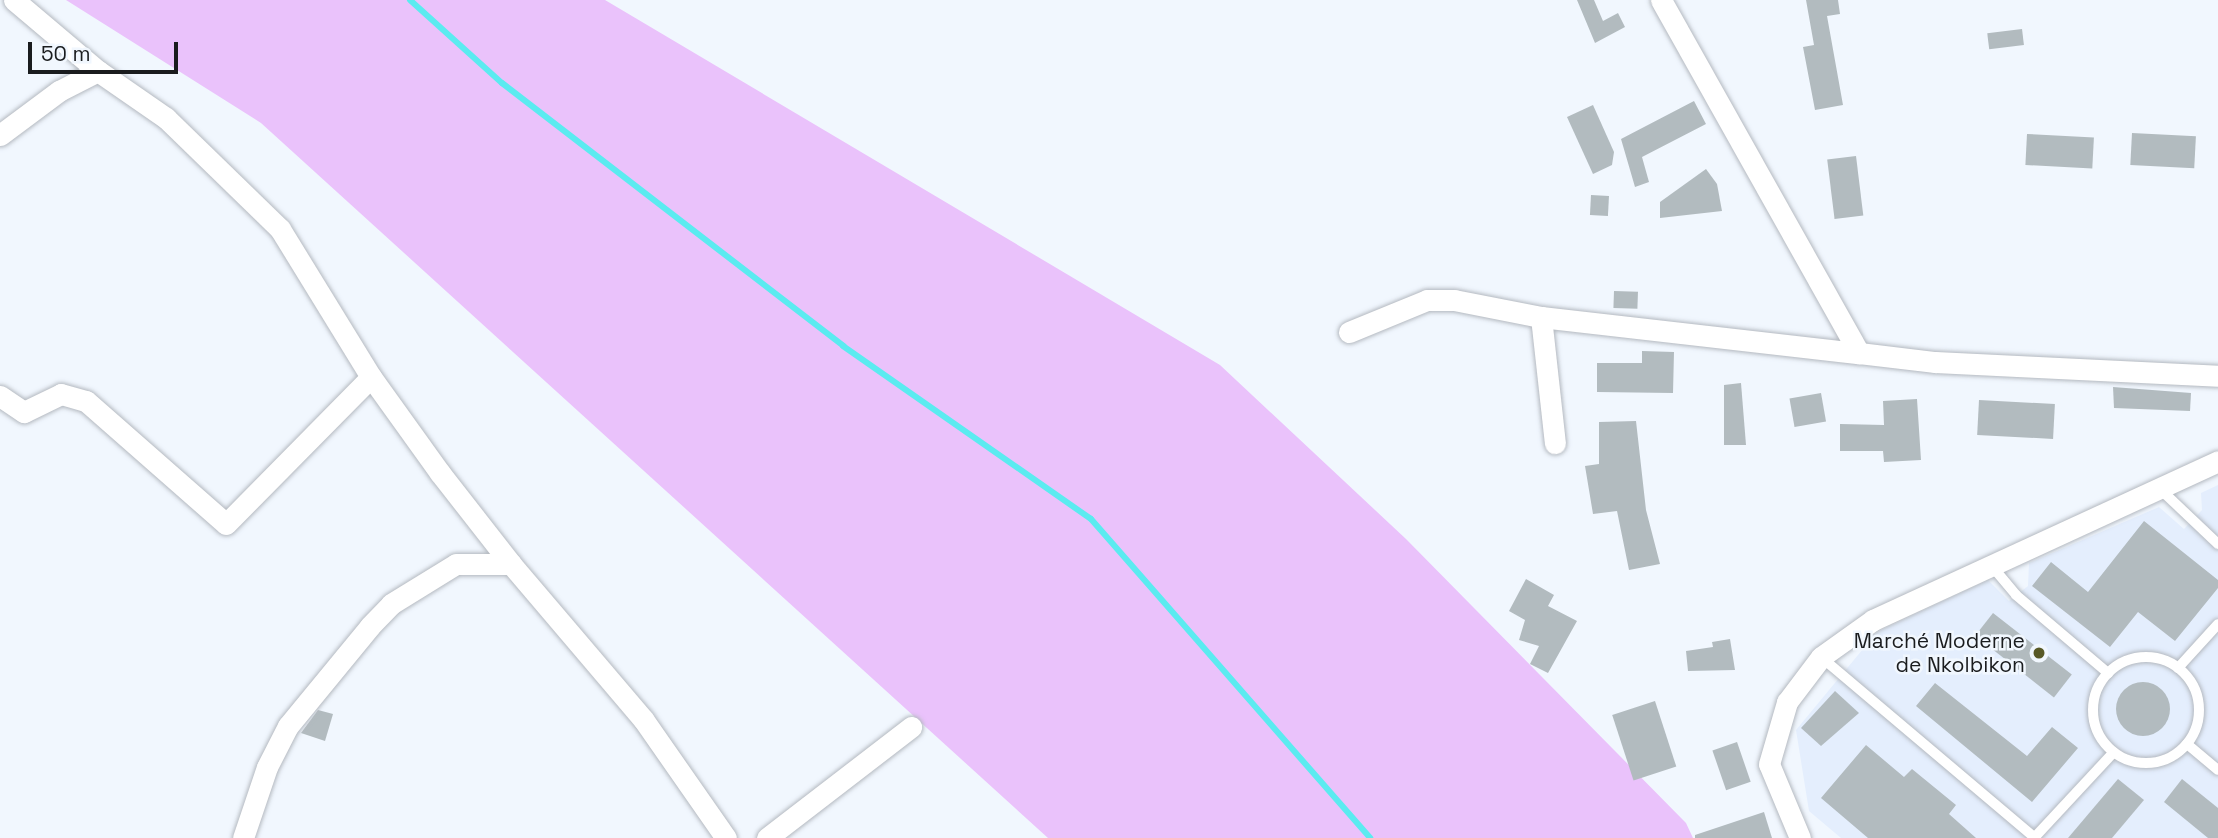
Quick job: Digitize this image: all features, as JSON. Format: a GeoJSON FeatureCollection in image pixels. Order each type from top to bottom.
{"type":"FeatureCollection","features":[{"type":"Feature","properties":{"kind":"street"},"geometry":{"type":"LineString","coordinates":[[14,0],[98,71],[166,118],[280,229],[371,377],[511,564],[643,719],[726,838]]}},
{"type":"Feature","properties":{"kind":"street"},"geometry":{"type":"LineString","coordinates":[[1661,0],[1859,353]]}},
{"type":"Feature","properties":{"kind":"street"},"geometry":{"type":"LineString","coordinates":[[0,135],[59,91],[98,71]]}},
{"type":"Feature","properties":{"kind":"street"},"geometry":{"type":"LineString","coordinates":[[1349,332],[1427,300],[1454,300],[1541,317],[1935,362],[2218,376]]}},
{"type":"Feature","properties":{"kind":"street"},"geometry":{"type":"LineString","coordinates":[[1541,317],[1555,443]]}},
{"type":"Feature","properties":{"kind":"street"},"geometry":{"type":"LineString","coordinates":[[0,396],[24,412],[61,394],[86,401],[226,524],[371,377]]}},
{"type":"Feature","properties":{"kind":"street"},"geometry":{"type":"LineString","coordinates":[[1800,838],[1769,764],[1787,702],[1821,657],[1873,620],[2218,461]]}},
{"type":"Feature","properties":{"kind":"street"},"geometry":{"type":"LineString","coordinates":[[243,838],[267,767],[288,726],[391,604],[456,564],[511,564]]}},
{"type":"Feature","properties":{"kind":"street"},"geometry":{"type":"LineString","coordinates":[[767,838],[911,727]]}},
{"type":"Feature","properties":{"kind":"lane"},"geometry":{"type":"LineString","coordinates":[[2158,487],[2218,544]]}},
{"type":"Feature","properties":{"kind":"lane"},"geometry":{"type":"LineString","coordinates":[[1991,565],[2016,595],[2108,673]]}},
{"type":"Feature","properties":{"kind":"lane"},"geometry":{"type":"LineString","coordinates":[[2178,668],[2218,624]]}},
{"type":"Feature","properties":{"kind":"lane"},"geometry":{"type":"LineString","coordinates":[[1821,657],[2034,838],[2114,752]]}},
{"type":"Feature","properties":{"kind":"lane"},"geometry":{"type":"LineString","coordinates":[[2143,657],[2178,668],[2198,700],[2197,725],[2187,744],[2174,755],[2149,763],[2114,752],[2098,732],[2093,708],[2108,673],[2143,657]]}},
{"type":"Feature","properties":{"kind":"lane"},"geometry":{"type":"LineString","coordinates":[[2187,744],[2218,770]]}},
{"type":"Feature","properties":{"kind":"shaded area"},"geometry":{"type":"Polygon","coordinates":[[[66,0],[605,0],[1220,365],[1406,539],[1686,823],[1693,838],[1048,838],[261,123],[66,0]]]}},
{"type":"Feature","properties":{"kind":"shaded area","name":"Marché Moderne de Nkolbikon"},"geometry":{"type":"Polygon","coordinates":[[[2218,485],[2218,838],[1841,838],[1809,811],[1796,730],[1877,632],[1988,580],[2009,601],[2028,586],[2029,563],[2159,507],[2184,529],[2202,510],[2201,493],[2218,485]]]}},
{"type":"Feature","properties":{"kind":"building"},"geometry":{"type":"Polygon","coordinates":[[[1577,0],[1594,0],[1603,21],[1618,13],[1625,27],[1595,43],[1577,0]]]}},
{"type":"Feature","properties":{"kind":"building"},"geometry":{"type":"Polygon","coordinates":[[[1806,0],[1838,0],[1840,14],[1827,16],[1843,105],[1815,110],[1803,47],[1814,45],[1806,0]]]}},
{"type":"Feature","properties":{"kind":"building"},"geometry":{"type":"Polygon","coordinates":[[[2022,29],[2024,45],[1989,49],[1987,33],[2022,29]]]}},
{"type":"Feature","properties":{"kind":"building"},"geometry":{"type":"Polygon","coordinates":[[[1694,101],[1706,124],[1642,157],[1649,182],[1635,187],[1621,139],[1694,101]]]}},
{"type":"Feature","properties":{"kind":"building"},"geometry":{"type":"Polygon","coordinates":[[[1593,105],[1614,152],[1612,165],[1593,174],[1567,117],[1593,105]]]}},
{"type":"Feature","properties":{"kind":"building"},"geometry":{"type":"Polygon","coordinates":[[[2132,133],[2196,136],[2194,168],[2130,165],[2132,133]]]}},
{"type":"Feature","properties":{"kind":"building"},"geometry":{"type":"Polygon","coordinates":[[[2027,134],[2094,138],[2092,168],[2025,165],[2027,134]]]}},
{"type":"Feature","properties":{"kind":"building"},"geometry":{"type":"Polygon","coordinates":[[[1856,156],[1863,216],[1835,219],[1827,160],[1856,156]]]}},
{"type":"Feature","properties":{"kind":"building"},"geometry":{"type":"Polygon","coordinates":[[[1706,169],[1717,184],[1722,211],[1660,218],[1660,202],[1706,169]]]}},
{"type":"Feature","properties":{"kind":"building"},"geometry":{"type":"Polygon","coordinates":[[[1591,195],[1609,196],[1608,216],[1590,215],[1591,195]]]}},
{"type":"Feature","properties":{"kind":"building"},"geometry":{"type":"Polygon","coordinates":[[[1614,291],[1638,292],[1637,309],[1613,308],[1614,291]]]}},
{"type":"Feature","properties":{"kind":"building"},"geometry":{"type":"Polygon","coordinates":[[[1642,351],[1674,352],[1673,393],[1597,392],[1597,363],[1642,363],[1642,351]]]}},
{"type":"Feature","properties":{"kind":"building"},"geometry":{"type":"Polygon","coordinates":[[[1741,383],[1746,445],[1724,445],[1724,385],[1741,383]]]}},
{"type":"Feature","properties":{"kind":"building"},"geometry":{"type":"Polygon","coordinates":[[[2113,387],[2191,393],[2190,411],[2114,408],[2113,387]]]}},
{"type":"Feature","properties":{"kind":"building"},"geometry":{"type":"Polygon","coordinates":[[[1821,393],[1826,422],[1795,427],[1789,399],[1821,393]]]}},
{"type":"Feature","properties":{"kind":"building"},"geometry":{"type":"Polygon","coordinates":[[[1917,399],[1921,460],[1884,462],[1883,451],[1840,451],[1840,424],[1884,425],[1883,401],[1917,399]]]}},
{"type":"Feature","properties":{"kind":"building"},"geometry":{"type":"Polygon","coordinates":[[[1979,400],[2055,404],[2053,439],[1977,435],[1979,400]]]}},
{"type":"Feature","properties":{"kind":"building"},"geometry":{"type":"Polygon","coordinates":[[[1636,421],[1646,510],[1660,564],[1629,570],[1617,511],[1593,514],[1585,466],[1599,464],[1599,422],[1636,421]]]}},
{"type":"Feature","properties":{"kind":"building"},"geometry":{"type":"Polygon","coordinates":[[[2144,521],[2218,580],[2218,588],[2175,641],[2138,612],[2110,647],[2032,586],[2051,562],[2088,592],[2144,521]]]}},
{"type":"Feature","properties":{"kind":"building"},"geometry":{"type":"Polygon","coordinates":[[[1526,579],[1554,595],[1548,606],[1577,621],[1548,673],[1530,664],[1539,646],[1519,640],[1525,620],[1509,611],[1526,579]]]}},
{"type":"Feature","properties":{"kind":"building"},"geometry":{"type":"Polygon","coordinates":[[[1993,613],[2072,675],[2054,697],[1975,636],[1993,613]]]}},
{"type":"Feature","properties":{"kind":"building"},"geometry":{"type":"Polygon","coordinates":[[[1730,639],[1735,670],[1688,671],[1686,651],[1713,647],[1712,642],[1730,639]]]}},
{"type":"Feature","properties":{"kind":"building"},"geometry":{"type":"Polygon","coordinates":[[[2148,682],[2158,686],[2166,694],[2170,709],[2166,724],[2158,732],[2138,736],[2128,732],[2120,724],[2116,704],[2120,694],[2128,686],[2148,682]]]}},
{"type":"Feature","properties":{"kind":"building"},"geometry":{"type":"Polygon","coordinates":[[[1935,683],[2027,756],[2052,727],[2078,748],[2032,802],[1916,706],[1935,683]]]}},
{"type":"Feature","properties":{"kind":"building"},"geometry":{"type":"Polygon","coordinates":[[[1835,691],[1859,713],[1821,746],[1801,728],[1835,691]]]}},
{"type":"Feature","properties":{"kind":"building"},"geometry":{"type":"Polygon","coordinates":[[[1655,701],[1676,767],[1634,781],[1612,715],[1655,701]]]}},
{"type":"Feature","properties":{"kind":"building"},"geometry":{"type":"Polygon","coordinates":[[[318,710],[333,714],[325,741],[301,733],[318,710]]]}},
{"type":"Feature","properties":{"kind":"building"},"geometry":{"type":"Polygon","coordinates":[[[1737,742],[1751,782],[1726,790],[1712,750],[1737,742]]]}},
{"type":"Feature","properties":{"kind":"building"},"geometry":{"type":"Polygon","coordinates":[[[1866,745],[1904,777],[1912,769],[1956,805],[1949,814],[1976,838],[1868,838],[1821,798],[1866,745]]]}},
{"type":"Feature","properties":{"kind":"building"},"geometry":{"type":"Polygon","coordinates":[[[2118,779],[2144,800],[2112,838],[2068,838],[2118,779]]]}},
{"type":"Feature","properties":{"kind":"building"},"geometry":{"type":"Polygon","coordinates":[[[2182,779],[2218,808],[2218,838],[2208,838],[2164,802],[2182,779]]]}},
{"type":"Feature","properties":{"kind":"building"},"geometry":{"type":"Polygon","coordinates":[[[1764,812],[1772,838],[1695,838],[1695,835],[1764,812]]]}},
{"type":"Feature","properties":{"kind":"waterway"},"geometry":{"type":"LineString","coordinates":[[410,0],[502,83],[843,346],[1091,519],[1370,838]]}},
{"type":"Feature","properties":{"kind":"place","name":"Marché Moderne de Nkolbikon"},"geometry":{"type":"Point","coordinates":[2039,653]}}]}
